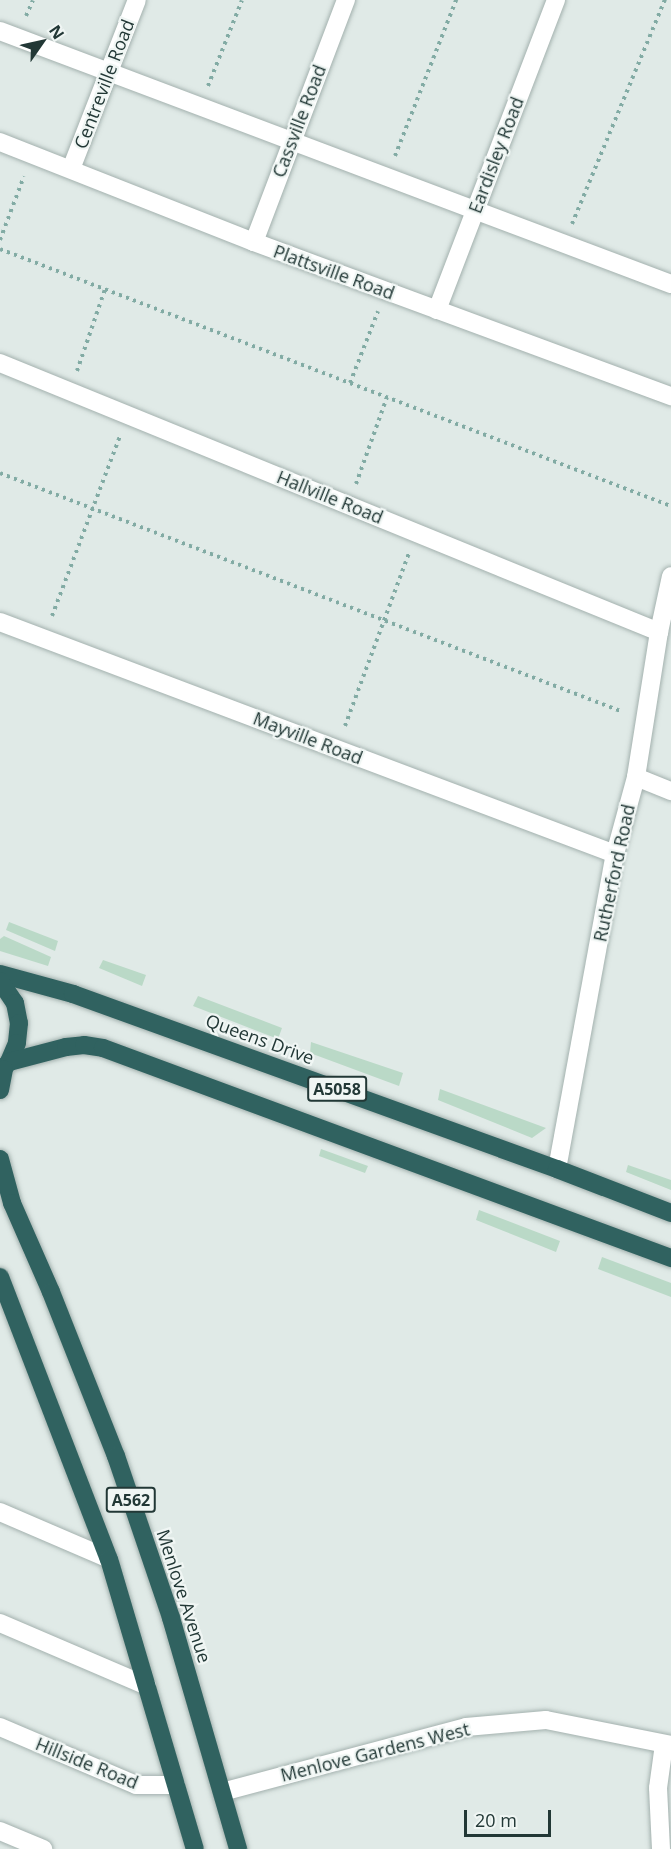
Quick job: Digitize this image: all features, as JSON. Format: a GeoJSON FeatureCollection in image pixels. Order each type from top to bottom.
{"type":"FeatureCollection","features":[{"type":"Feature","properties":{"kind":"highway","name":"Queens Drive"},"geometry":{"type":"LineString","coordinates":[[0,974],[73,994],[557,1169],[671,1213]]}},
{"type":"Feature","properties":{"kind":"highway"},"geometry":{"type":"LineString","coordinates":[[0,981],[15,1004],[20,1023],[17,1043],[4,1068],[0,1090]]}},
{"type":"Feature","properties":{"kind":"highway","name":"A5058"},"geometry":{"type":"LineString","coordinates":[[4,1068],[66,1047],[84,1045],[103,1048],[671,1258]]}},
{"type":"Feature","properties":{"kind":"highway","name":"Menlove Avenue"},"geometry":{"type":"LineString","coordinates":[[0,1159],[12,1203],[51,1292],[116,1456],[171,1618],[238,1849]]}},
{"type":"Feature","properties":{"kind":"highway","name":"A562"},"geometry":{"type":"LineString","coordinates":[[0,1278],[109,1559],[195,1849]]}},
{"type":"Feature","properties":{"kind":"street","name":"Centreville Road"},"geometry":{"type":"LineString","coordinates":[[71,169],[136,0]]}},
{"type":"Feature","properties":{"kind":"street","name":"Cassville Road"},"geometry":{"type":"LineString","coordinates":[[254,242],[290,141],[346,0]]}},
{"type":"Feature","properties":{"kind":"street","name":"Eardisley Road"},"geometry":{"type":"LineString","coordinates":[[437,310],[556,0]]}},
{"type":"Feature","properties":{"kind":"street"},"geometry":{"type":"LineString","coordinates":[[0,31],[671,284]]}},
{"type":"Feature","properties":{"kind":"street","name":"Plattsville Road"},"geometry":{"type":"LineString","coordinates":[[0,142],[254,242],[671,396]]}},
{"type":"Feature","properties":{"kind":"street","name":"Hallville Road"},"geometry":{"type":"LineString","coordinates":[[0,363],[659,632]]}},
{"type":"Feature","properties":{"kind":"street","name":"Rutherford Road"},"geometry":{"type":"LineString","coordinates":[[557,1169],[615,854],[636,777],[659,632],[671,576]]}},
{"type":"Feature","properties":{"kind":"street","name":"Mayville Road"},"geometry":{"type":"LineString","coordinates":[[0,622],[615,854]]}},
{"type":"Feature","properties":{"kind":"street"},"geometry":{"type":"LineString","coordinates":[[636,777],[671,791]]}},
{"type":"Feature","properties":{"kind":"street"},"geometry":{"type":"LineString","coordinates":[[0,1512],[109,1559]]}},
{"type":"Feature","properties":{"kind":"street"},"geometry":{"type":"LineString","coordinates":[[0,1623],[147,1686]]}},
{"type":"Feature","properties":{"kind":"street","name":"Menlove Gardens West"},"geometry":{"type":"LineString","coordinates":[[222,1791],[466,1727],[546,1720],[667,1744]]}},
{"type":"Feature","properties":{"kind":"street","name":"Hillside Road"},"geometry":{"type":"LineString","coordinates":[[0,1727],[136,1785],[176,1785]]}},
{"type":"Feature","properties":{"kind":"street"},"geometry":{"type":"LineString","coordinates":[[661,1849],[658,1788],[667,1744]]}},
{"type":"Feature","properties":{"kind":"street"},"geometry":{"type":"LineString","coordinates":[[0,1831],[43,1849]]}},
{"type":"Feature","properties":{"kind":"path"},"geometry":{"type":"LineString","coordinates":[[200,106],[242,0]]}},
{"type":"Feature","properties":{"kind":"path"},"geometry":{"type":"LineString","coordinates":[[387,177],[456,0]]}},
{"type":"Feature","properties":{"kind":"path"},"geometry":{"type":"LineString","coordinates":[[564,244],[665,0]]}},
{"type":"Feature","properties":{"kind":"path"},"geometry":{"type":"LineString","coordinates":[[0,240],[32,154]]}},
{"type":"Feature","properties":{"kind":"path"},"geometry":{"type":"LineString","coordinates":[[0,249],[671,506]]}},
{"type":"Feature","properties":{"kind":"path"},"geometry":{"type":"LineString","coordinates":[[70,391],[105,289]]}},
{"type":"Feature","properties":{"kind":"path"},"geometry":{"type":"LineString","coordinates":[[350,383],[386,291]]}},
{"type":"Feature","properties":{"kind":"path"},"geometry":{"type":"LineString","coordinates":[[348,505],[387,397]]}},
{"type":"Feature","properties":{"kind":"path"},"geometry":{"type":"LineString","coordinates":[[44,638],[128,415]]}},
{"type":"Feature","properties":{"kind":"path"},"geometry":{"type":"LineString","coordinates":[[0,473],[383,622],[646,720]]}},
{"type":"Feature","properties":{"kind":"path"},"geometry":{"type":"LineString","coordinates":[[336,749],[417,533]]}},
{"type":"Feature","properties":{"kind":"green space"},"geometry":{"type":"Polygon","coordinates":[[[9,922],[58,941],[55,951],[6,930],[9,922]]]}},
{"type":"Feature","properties":{"kind":"green space"},"geometry":{"type":"Polygon","coordinates":[[[4,936],[51,957],[48,966],[0,951],[0,939],[4,936]]]}},
{"type":"Feature","properties":{"kind":"green space"},"geometry":{"type":"Polygon","coordinates":[[[103,960],[146,975],[142,986],[99,968],[103,960]]]}},
{"type":"Feature","properties":{"kind":"green space"},"geometry":{"type":"Polygon","coordinates":[[[198,996],[282,1028],[278,1039],[193,1006],[198,996]]]}},
{"type":"Feature","properties":{"kind":"green space"},"geometry":{"type":"Polygon","coordinates":[[[311,1042],[403,1073],[399,1086],[310,1053],[311,1042]]]}},
{"type":"Feature","properties":{"kind":"green space"},"geometry":{"type":"Polygon","coordinates":[[[440,1089],[546,1128],[532,1138],[438,1100],[440,1089]]]}},
{"type":"Feature","properties":{"kind":"green space"},"geometry":{"type":"Polygon","coordinates":[[[321,1149],[368,1166],[365,1173],[319,1156],[321,1149]]]}},
{"type":"Feature","properties":{"kind":"green space"},"geometry":{"type":"Polygon","coordinates":[[[628,1165],[671,1180],[671,1190],[626,1172],[628,1165]]]}},
{"type":"Feature","properties":{"kind":"green space"},"geometry":{"type":"Polygon","coordinates":[[[479,1210],[560,1241],[556,1252],[476,1220],[479,1210]]]}},
{"type":"Feature","properties":{"kind":"green space"},"geometry":{"type":"Polygon","coordinates":[[[602,1257],[671,1283],[671,1297],[598,1269],[602,1257]]]}}]}
